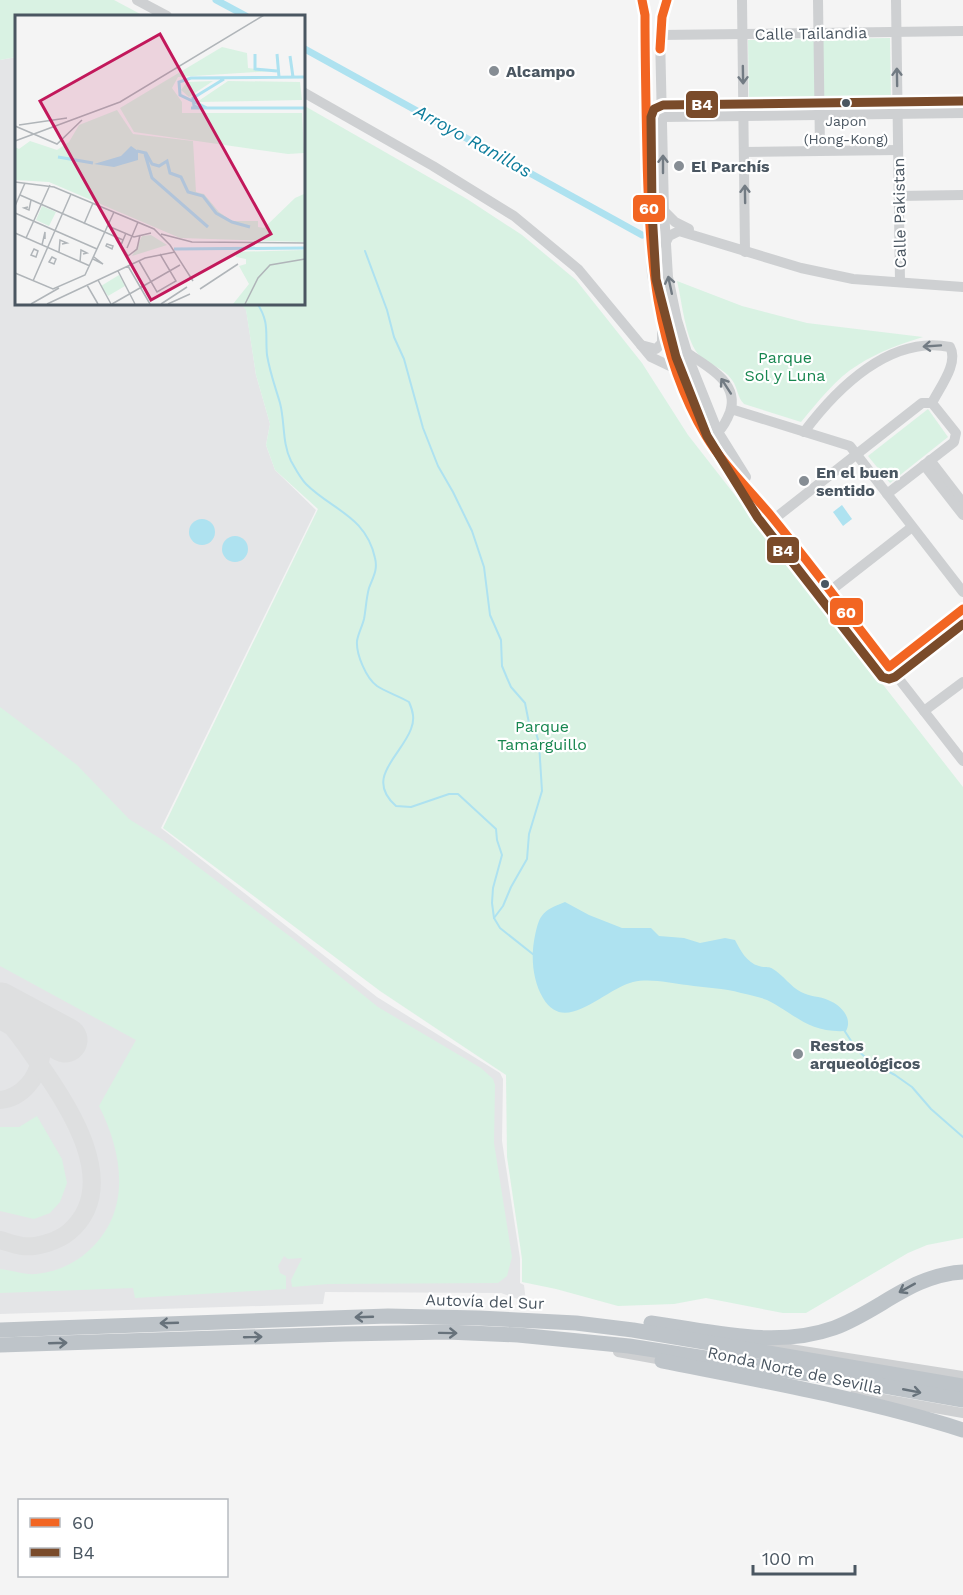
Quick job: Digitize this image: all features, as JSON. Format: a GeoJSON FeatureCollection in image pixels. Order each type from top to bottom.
{"type":"FeatureCollection","features":[{"type":"Feature","properties":{"kind":"highway","name":"Ronda Norte de Sevilla"},"geometry":{"type":"LineString","coordinates":[[388,1316],[479,1311],[575,1314],[733,1335],[767,1337],[807,1335],[834,1328],[859,1317],[916,1283],[946,1273],[963,1272]]}},
{"type":"Feature","properties":{"kind":"highway","name":"Autovía del Sur"},"geometry":{"type":"LineString","coordinates":[[0,1330],[388,1316],[479,1317],[576,1323],[633,1330],[963,1386]]}},
{"type":"Feature","properties":{"kind":"highway","name":"Autovía del Sur"},"geometry":{"type":"LineString","coordinates":[[0,1346],[345,1334],[447,1332],[518,1335],[629,1346],[963,1400]]}},
{"type":"Feature","properties":{"kind":"highway","name":"Ronda Norte de Sevilla"},"geometry":{"type":"LineString","coordinates":[[518,1335],[537,1344],[618,1352],[851,1400],[919,1416],[963,1430]]}},
{"type":"Feature","properties":{"kind":"street"},"geometry":{"type":"LineString","coordinates":[[137,0],[165,15]]}},
{"type":"Feature","properties":{"kind":"street"},"geometry":{"type":"LineString","coordinates":[[642,0],[645,15],[648,211],[652,273],[674,369],[699,426],[712,446],[770,515],[963,761]]}},
{"type":"Feature","properties":{"kind":"street"},"geometry":{"type":"LineString","coordinates":[[667,0],[660,35],[665,245],[668,277],[687,353],[718,432],[770,515]]}},
{"type":"Feature","properties":{"kind":"street"},"geometry":{"type":"LineString","coordinates":[[742,0],[745,252]]}},
{"type":"Feature","properties":{"kind":"street"},"geometry":{"type":"LineString","coordinates":[[818,0],[820,151]]}},
{"type":"Feature","properties":{"kind":"street","name":"Calle Pakistan"},"geometry":{"type":"LineString","coordinates":[[896,0],[900,282]]}},
{"type":"Feature","properties":{"kind":"street","name":"Calle Tailandia"},"geometry":{"type":"LineString","coordinates":[[660,35],[963,31]]}},
{"type":"Feature","properties":{"kind":"street"},"geometry":{"type":"LineString","coordinates":[[304,93],[433,166],[514,216],[578,269],[651,357],[674,369]]}},
{"type":"Feature","properties":{"kind":"street"},"geometry":{"type":"LineString","coordinates":[[663,117],[963,113]]}},
{"type":"Feature","properties":{"kind":"street"},"geometry":{"type":"LineString","coordinates":[[744,152],[898,150]]}},
{"type":"Feature","properties":{"kind":"street"},"geometry":{"type":"LineString","coordinates":[[899,196],[963,195]]}},
{"type":"Feature","properties":{"kind":"street"},"geometry":{"type":"LineString","coordinates":[[648,211],[664,211],[675,222],[722,244]]}},
{"type":"Feature","properties":{"kind":"street"},"geometry":{"type":"LineString","coordinates":[[665,245],[669,236],[679,231],[801,268],[853,279],[961,285]]}},
{"type":"Feature","properties":{"kind":"street"},"geometry":{"type":"LineString","coordinates":[[641,345],[656,349],[662,343],[663,329]]}},
{"type":"Feature","properties":{"kind":"street"},"geometry":{"type":"LineString","coordinates":[[804,432],[831,400],[873,365],[912,348],[941,345],[950,347],[954,354],[952,362],[932,403]]}},
{"type":"Feature","properties":{"kind":"street"},"geometry":{"type":"LineString","coordinates":[[687,353],[712,369],[727,384],[732,396],[731,409],[724,427],[718,432]]}},
{"type":"Feature","properties":{"kind":"street"},"geometry":{"type":"LineString","coordinates":[[770,515],[856,454],[922,403],[932,403]]}},
{"type":"Feature","properties":{"kind":"street"},"geometry":{"type":"LineString","coordinates":[[887,494],[954,442],[956,434],[932,403]]}},
{"type":"Feature","properties":{"kind":"street"},"geometry":{"type":"LineString","coordinates":[[731,409],[850,446],[963,592]]}},
{"type":"Feature","properties":{"kind":"street"},"geometry":{"type":"LineString","coordinates":[[927,463],[963,502]]}},
{"type":"Feature","properties":{"kind":"street"},"geometry":{"type":"LineString","coordinates":[[927,463],[963,515]]}},
{"type":"Feature","properties":{"kind":"street"},"geometry":{"type":"LineString","coordinates":[[830,591],[912,527]]}},
{"type":"Feature","properties":{"kind":"street"},"geometry":{"type":"LineString","coordinates":[[889,667],[963,609]]}},
{"type":"Feature","properties":{"kind":"street"},"geometry":{"type":"LineString","coordinates":[[924,711],[963,682]]}},
{"type":"Feature","properties":{"kind":"street"},"geometry":{"type":"LineString","coordinates":[[633,1330],[775,1346],[963,1376]]}},
{"type":"Feature","properties":{"kind":"street"},"geometry":{"type":"LineString","coordinates":[[618,1352],[963,1413]]}},
{"type":"Feature","properties":{"kind":"shaded area"},"geometry":{"type":"Polygon","coordinates":[[[15,57],[15,304],[241,304],[246,309],[256,375],[270,424],[266,445],[275,470],[316,510],[161,828],[377,997],[500,1073],[503,1079],[502,1141],[520,1258],[520,1283],[524,1285],[526,1302],[501,1293],[325,1292],[323,1304],[0,1314],[0,60],[15,57]]]}},
{"type":"Feature","properties":{"kind":"green space"},"geometry":{"type":"Polygon","coordinates":[[[0,0],[114,0],[142,15],[15,15],[15,57],[0,60],[0,0]]]}},
{"type":"Feature","properties":{"kind":"green space"},"geometry":{"type":"Polygon","coordinates":[[[890,38],[891,103],[749,105],[748,40],[890,38]]]}},
{"type":"Feature","properties":{"kind":"green space","name":"Parque Tamarguillo"},"geometry":{"type":"Polygon","coordinates":[[[304,106],[467,199],[522,235],[576,280],[642,363],[688,435],[963,787],[963,1238],[927,1245],[908,1253],[806,1313],[783,1313],[706,1298],[674,1304],[618,1306],[522,1282],[522,1259],[507,1157],[506,1075],[380,991],[163,828],[318,509],[275,470],[266,445],[270,424],[256,375],[246,310],[241,304],[304,304],[304,106]]]}},
{"type":"Feature","properties":{"kind":"green space","name":"Parque Sol y Luna"},"geometry":{"type":"Polygon","coordinates":[[[677,281],[742,306],[807,323],[923,337],[881,352],[850,370],[801,422],[744,404],[728,376],[698,354],[687,329],[677,281]]]}},
{"type":"Feature","properties":{"kind":"green space"},"geometry":{"type":"Polygon","coordinates":[[[928,409],[948,437],[890,483],[868,456],[928,409]]]}},
{"type":"Feature","properties":{"kind":"green space"},"geometry":{"type":"Polygon","coordinates":[[[0,707],[77,765],[129,819],[164,841],[296,941],[378,1007],[481,1068],[493,1079],[495,1085],[494,1143],[512,1257],[507,1276],[498,1283],[328,1284],[292,1287],[291,1280],[302,1258],[288,1259],[284,1256],[278,1266],[280,1273],[286,1276],[286,1289],[135,1298],[133,1288],[0,1293],[0,1269],[36,1274],[63,1267],[86,1253],[101,1238],[111,1221],[117,1203],[118,1164],[108,1125],[99,1106],[136,1040],[0,966],[0,707]]]}},
{"type":"Feature","properties":{"kind":"green space"},"geometry":{"type":"Polygon","coordinates":[[[37,1116],[62,1159],[67,1183],[60,1202],[50,1213],[34,1219],[0,1211],[0,1127],[19,1127],[37,1116]]]}},
{"type":"Feature","properties":{"kind":"water"},"geometry":{"type":"Polygon","coordinates":[[[842,505],[852,519],[843,526],[833,512],[842,505]]]}},
{"type":"Feature","properties":{"kind":"water"},"geometry":{"type":"Polygon","coordinates":[[[202,519],[211,523],[215,532],[211,541],[202,545],[193,541],[189,532],[193,523],[202,519]]]}},
{"type":"Feature","properties":{"kind":"water"},"geometry":{"type":"Polygon","coordinates":[[[235,536],[244,540],[248,549],[244,558],[235,562],[226,558],[222,549],[226,540],[235,536]]]}},
{"type":"Feature","properties":{"kind":"water"},"geometry":{"type":"Polygon","coordinates":[[[565,902],[589,915],[622,928],[651,928],[659,936],[684,938],[700,943],[725,938],[735,940],[751,962],[773,969],[801,992],[837,1005],[847,1017],[846,1031],[833,1031],[812,1026],[767,1000],[755,996],[728,990],[653,981],[633,982],[622,986],[585,1007],[573,1011],[562,1013],[552,1009],[543,998],[537,984],[533,948],[542,915],[565,902]]]}},
{"type":"Feature","properties":{"kind":"waterway","name":"Arroyo Ranillas"},"geometry":{"type":"LineString","coordinates":[[216,0],[244,15]]}},
{"type":"Feature","properties":{"kind":"waterway","name":"Arroyo Ranillas"},"geometry":{"type":"LineString","coordinates":[[304,49],[642,235]]}},
{"type":"Feature","properties":{"kind":"waterway"},"geometry":{"type":"LineString","coordinates":[[365,251],[387,310],[394,337],[404,359],[423,428],[438,466],[472,531],[484,567],[490,615],[501,640],[502,666],[511,687],[525,703],[529,723],[539,743],[542,791],[529,834],[527,859],[503,906],[494,918]]}},
{"type":"Feature","properties":{"kind":"waterway"},"geometry":{"type":"LineString","coordinates":[[258,304],[264,316],[267,355],[282,410],[286,447],[291,461],[306,484],[347,515],[364,532],[375,558],[375,570],[357,641],[358,652],[362,665],[373,682],[380,688],[409,702],[413,718],[411,729],[384,776],[383,786],[387,796],[396,806],[411,807],[449,794],[458,794],[496,829],[502,855],[493,888],[494,918],[500,928],[534,955]]}},
{"type":"Feature","properties":{"kind":"waterway"},"geometry":{"type":"LineString","coordinates":[[844,1030],[857,1050],[872,1063],[912,1087],[931,1109],[963,1137]]}},
{"type":"Feature","properties":{"kind":"taxiway"},"geometry":{"type":"LineString","coordinates":[[0,1005],[31,1023],[38,1032],[42,1044],[38,1067],[32,1080],[19,1093],[0,1100]]}},
{"type":"Feature","properties":{"kind":"taxiway"},"geometry":{"type":"LineString","coordinates":[[0,1014],[20,1036],[63,1099],[85,1145],[91,1169],[91,1192],[84,1213],[69,1232],[41,1245],[17,1245],[0,1240]]}},
{"type":"Feature","properties":{"kind":"runway"},"geometry":{"type":"LineString","coordinates":[[0,1005],[65,1040]]}},
{"type":"Feature","properties":{"kind":"transit line","name":"60"},"geometry":{"type":"LineString","coordinates":[[642,0],[645,15],[647,156],[653,264],[665,335],[689,404],[721,458],[787,535],[889,667],[963,609]]}},
{"type":"Feature","properties":{"kind":"transit line","name":"60"},"geometry":{"type":"LineString","coordinates":[[660,49],[662,17],[667,0]]}},
{"type":"Feature","properties":{"kind":"transit line","name":"B4"},"geometry":{"type":"LineString","coordinates":[[963,101],[663,105],[654,109],[651,117],[652,211],[656,279],[676,357],[707,436],[758,518],[882,677],[889,679],[895,677],[963,624]]}},
{"type":"Feature","properties":{"kind":"place","name":"Alcampo"},"geometry":{"type":"Point","coordinates":[494,71]}},
{"type":"Feature","properties":{"kind":"place","name":"Japon (Hong-Kong)"},"geometry":{"type":"Point","coordinates":[846,103]}},
{"type":"Feature","properties":{"kind":"place","name":"El Parchís"},"geometry":{"type":"Point","coordinates":[679,166]}},
{"type":"Feature","properties":{"kind":"place","name":"En el buen sentido"},"geometry":{"type":"Point","coordinates":[804,481]}},
{"type":"Feature","properties":{"kind":"place","name":"Restos arqueológicos"},"geometry":{"type":"Point","coordinates":[798,1054]}}]}
